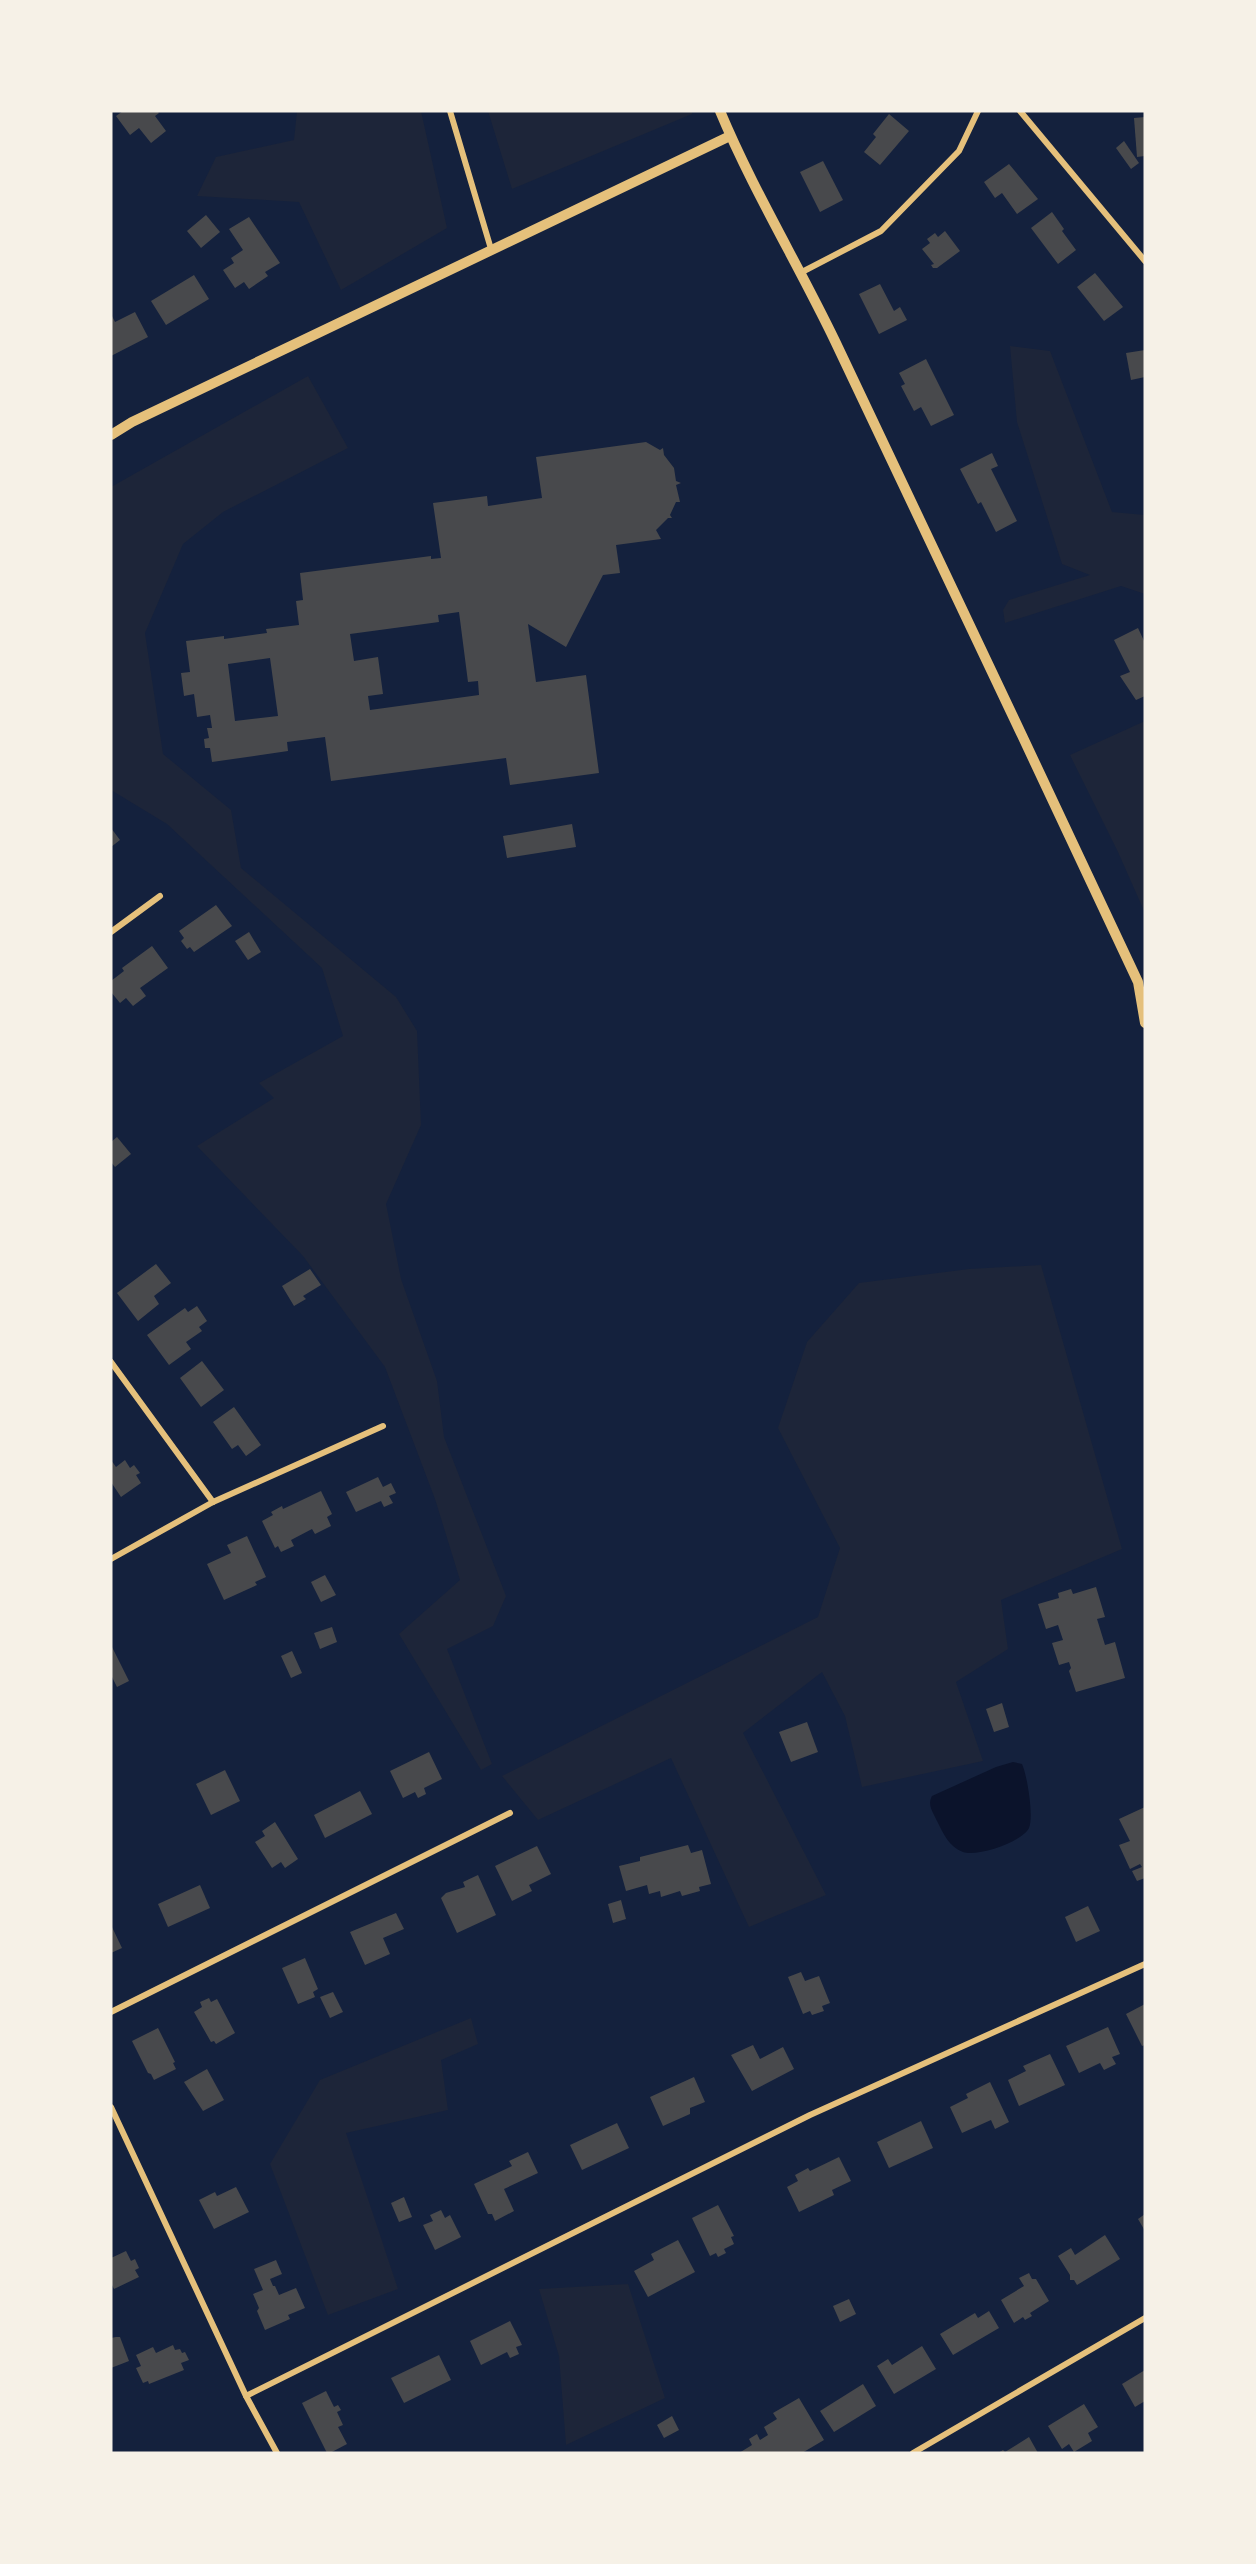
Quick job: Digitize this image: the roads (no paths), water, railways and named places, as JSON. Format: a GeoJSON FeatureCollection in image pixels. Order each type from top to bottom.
{"type":"FeatureCollection","features":[{"type":"Feature","properties":{"kind":"street"},"geometry":{"type":"LineString","coordinates":[[450,111],[491,249]]}},
{"type":"Feature","properties":{"kind":"street"},"geometry":{"type":"LineString","coordinates":[[720,111],[730,136],[802,272],[1133,971],[1138,982],[1145,1023]]}},
{"type":"Feature","properties":{"kind":"street"},"geometry":{"type":"LineString","coordinates":[[802,272],[881,231],[959,151],[978,111]]}},
{"type":"Feature","properties":{"kind":"street"},"geometry":{"type":"LineString","coordinates":[[1020,111],[1145,261]]}},
{"type":"Feature","properties":{"kind":"street"},"geometry":{"type":"LineString","coordinates":[[111,435],[132,422],[730,136]]}},
{"type":"Feature","properties":{"kind":"street"},"geometry":{"type":"LineString","coordinates":[[111,932],[160,896]]}},
{"type":"Feature","properties":{"kind":"street"},"geometry":{"type":"LineString","coordinates":[[111,1362],[213,1502]]}},
{"type":"Feature","properties":{"kind":"street"},"geometry":{"type":"LineString","coordinates":[[111,1559],[213,1502],[383,1426]]}},
{"type":"Feature","properties":{"kind":"street"},"geometry":{"type":"LineString","coordinates":[[111,2012],[510,1813]]}},
{"type":"Feature","properties":{"kind":"street"},"geometry":{"type":"LineString","coordinates":[[246,2396],[810,2115],[1145,1964]]}},
{"type":"Feature","properties":{"kind":"street"},"geometry":{"type":"LineString","coordinates":[[111,2107],[246,2396],[277,2453]]}},
{"type":"Feature","properties":{"kind":"street"},"geometry":{"type":"LineString","coordinates":[[913,2453],[1145,2318]]}}]}
